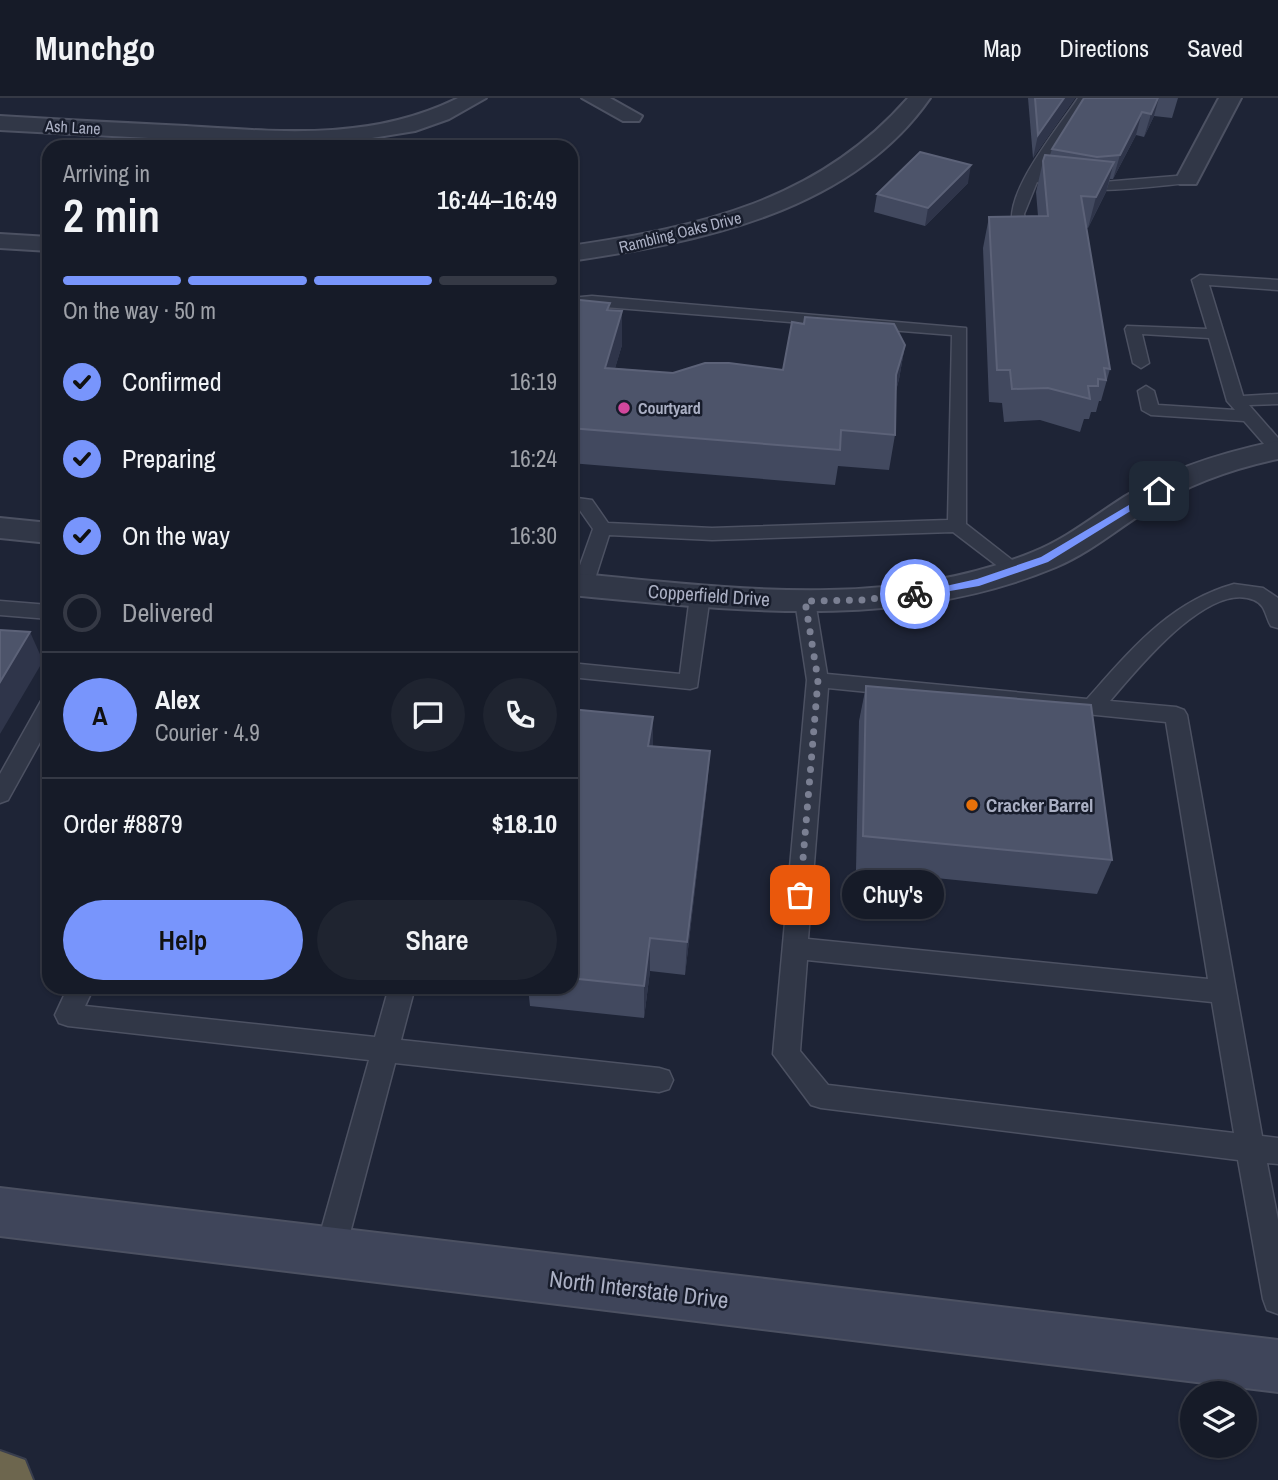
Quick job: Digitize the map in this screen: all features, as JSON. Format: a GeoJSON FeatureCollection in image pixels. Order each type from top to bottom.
{"type":"FeatureCollection","features":[{"type":"Feature","properties":{"kind":"main road","name":"North Interstate Drive"},"geometry":{"type":"LineString","coordinates":[[0,1212],[1278,1366]]}},
{"type":"Feature","properties":{"kind":"street","name":"Ash Lane"},"geometry":{"type":"LineString","coordinates":[[0,123],[257,137],[338,137],[415,125],[446,114],[475,98]]}},
{"type":"Feature","properties":{"kind":"street"},"geometry":{"type":"LineString","coordinates":[[593,98],[631,116]]}},
{"type":"Feature","properties":{"kind":"street","name":"Rambling Oaks Drive"},"geometry":{"type":"LineString","coordinates":[[578,253],[622,247],[731,222],[800,194],[874,148],[919,98]]}},
{"type":"Feature","properties":{"kind":"street"},"geometry":{"type":"LineString","coordinates":[[1188,179],[1230,98]]}},
{"type":"Feature","properties":{"kind":"street"},"geometry":{"type":"LineString","coordinates":[[0,241],[42,244]]}},
{"type":"Feature","properties":{"kind":"street","name":"Copperfield Drive"},"geometry":{"type":"LineString","coordinates":[[578,585],[700,596],[805,601],[861,600],[929,592],[979,582],[1045,560],[1137,503],[1180,480],[1240,457],[1278,449]]}},
{"type":"Feature","properties":{"kind":"street"},"geometry":{"type":"LineString","coordinates":[[0,528],[42,532]]}},
{"type":"Feature","properties":{"kind":"lane"},"geometry":{"type":"LineString","coordinates":[[1020,232],[1018,204],[1032,176],[1084,98]]}},
{"type":"Feature","properties":{"kind":"lane"},"geometry":{"type":"LineString","coordinates":[[1032,176],[1059,185],[1093,189],[1188,179]]}},
{"type":"Feature","properties":{"kind":"lane"},"geometry":{"type":"LineString","coordinates":[[1278,285],[1200,280],[1236,401],[1278,449]]}},
{"type":"Feature","properties":{"kind":"lane"},"geometry":{"type":"LineString","coordinates":[[578,302],[592,301],[960,331],[957,526]]}},
{"type":"Feature","properties":{"kind":"lane"},"geometry":{"type":"LineString","coordinates":[[1140,363],[1133,329],[1216,334]]}},
{"type":"Feature","properties":{"kind":"lane"},"geometry":{"type":"LineString","coordinates":[[1146,391],[1151,410],[1249,416]]}},
{"type":"Feature","properties":{"kind":"lane"},"geometry":{"type":"LineString","coordinates":[[1236,401],[1278,399]]}},
{"type":"Feature","properties":{"kind":"lane"},"geometry":{"type":"LineString","coordinates":[[578,504],[585,504],[601,529]]}},
{"type":"Feature","properties":{"kind":"lane"},"geometry":{"type":"LineString","coordinates":[[601,529],[712,534],[957,526],[1015,570]]}},
{"type":"Feature","properties":{"kind":"lane"},"geometry":{"type":"LineString","coordinates":[[578,583],[601,529]]}},
{"type":"Feature","properties":{"kind":"lane"},"geometry":{"type":"LineString","coordinates":[[1093,706],[1167,625],[1202,601],[1233,592],[1255,593],[1273,605],[1278,621]]}},
{"type":"Feature","properties":{"kind":"lane"},"geometry":{"type":"LineString","coordinates":[[578,671],[690,682],[700,596]]}},
{"type":"Feature","properties":{"kind":"lane"},"geometry":{"type":"LineString","coordinates":[[805,601],[818,680],[786,1054],[821,1096],[1278,1151]]}},
{"type":"Feature","properties":{"kind":"lane"},"geometry":{"type":"LineString","coordinates":[[0,608],[42,611]]}},
{"type":"Feature","properties":{"kind":"lane"},"geometry":{"type":"LineString","coordinates":[[818,680],[1176,715],[1278,1299]]}},
{"type":"Feature","properties":{"kind":"lane"},"geometry":{"type":"LineString","coordinates":[[0,794],[42,719]]}},
{"type":"Feature","properties":{"kind":"lane"},"geometry":{"type":"LineString","coordinates":[[796,948],[1224,992]]}},
{"type":"Feature","properties":{"kind":"lane"},"geometry":{"type":"LineString","coordinates":[[78,994],[68,1015],[659,1080]]}},
{"type":"Feature","properties":{"kind":"lane"},"geometry":{"type":"LineString","coordinates":[[330,1252],[400,994]]}},
{"type":"Feature","properties":{"kind":"building"},"geometry":{"type":"Polygon","coordinates":[[[1035,98],[1064,98],[1038,135],[1035,98]]]}},
{"type":"Feature","properties":{"kind":"building"},"geometry":{"type":"Polygon","coordinates":[[[1084,98],[1158,98],[1151,114],[1142,112],[1120,155],[1097,157],[1052,149],[1084,98]]]}},
{"type":"Feature","properties":{"kind":"building"},"geometry":{"type":"Polygon","coordinates":[[[920,152],[971,165],[928,208],[877,194],[920,152]]]}},
{"type":"Feature","properties":{"kind":"building"},"geometry":{"type":"Polygon","coordinates":[[[1045,155],[1114,162],[1096,197],[1081,196],[1110,369],[1104,368],[1106,380],[1098,379],[1098,386],[1088,386],[1090,399],[1048,388],[1012,389],[1010,370],[997,370],[989,217],[1048,216],[1043,161],[1045,155]]]}},
{"type":"Feature","properties":{"kind":"building"},"geometry":{"type":"Polygon","coordinates":[[[578,300],[610,303],[607,310],[622,311],[605,368],[673,373],[705,363],[729,363],[783,370],[792,322],[804,324],[805,317],[894,324],[905,345],[896,375],[895,435],[841,430],[840,450],[578,429],[578,300]]]}},
{"type":"Feature","properties":{"kind":"building"},"geometry":{"type":"Polygon","coordinates":[[[0,630],[30,632],[0,682],[0,630]]]}},
{"type":"Feature","properties":{"kind":"building","name":"Cracker Barrel"},"geometry":{"type":"Polygon","coordinates":[[[866,686],[1091,705],[1112,860],[863,836],[866,686]]]}},
{"type":"Feature","properties":{"kind":"building"},"geometry":{"type":"Polygon","coordinates":[[[578,710],[653,717],[648,746],[710,751],[687,942],[650,938],[644,986],[578,979],[578,710]]]}},
{"type":"Feature","properties":{"kind":"way so far"},"geometry":{"type":"LineString","coordinates":[[800,895],[818,680],[805,601],[861,600],[915,594]]}},
{"type":"Feature","properties":{"kind":"place","name":"Courtyard"},"geometry":{"type":"Point","coordinates":[624,408]}},
{"type":"Feature","properties":{"kind":"place","name":"Cracker Barrel"},"geometry":{"type":"Point","coordinates":[972,805]}},
{"type":"Feature","properties":{"kind":"place","name":"Chuy's"},"geometry":{"type":"Point","coordinates":[800,895]}},
{"type":"Feature","properties":{"kind":"route"},"geometry":{"type":"LineString","coordinates":[[915,594],[979,582],[1045,560],[1159,491]]}}]}
